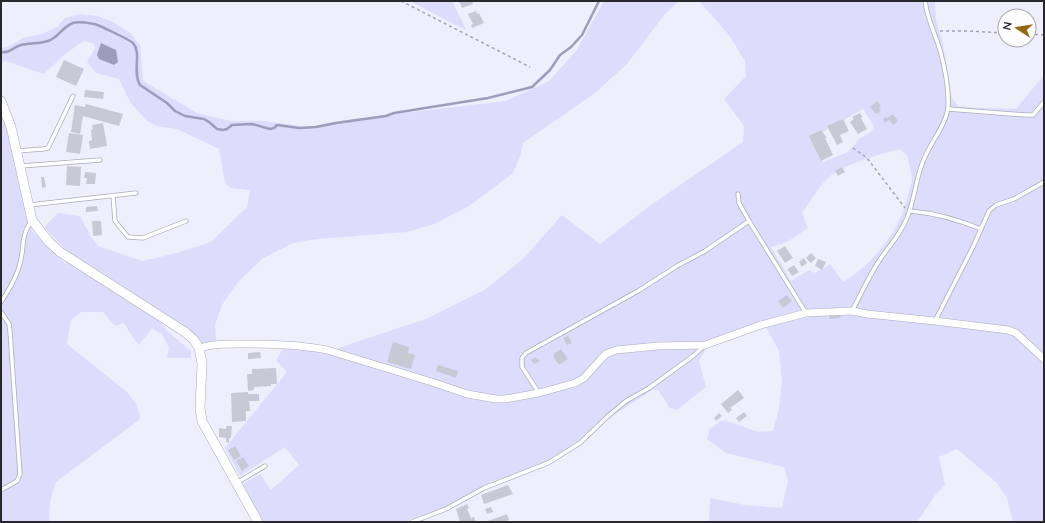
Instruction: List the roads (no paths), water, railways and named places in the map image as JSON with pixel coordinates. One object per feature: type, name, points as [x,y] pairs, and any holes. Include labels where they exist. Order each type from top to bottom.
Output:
[{"type":"street","points":[[1,101],[11,127],[32,220],[48,241],[60,252],[185,332],[194,340],[199,348],[202,363],[200,408],[202,420],[258,522]]},
{"type":"street","points":[[199,348],[218,344],[295,344],[310,346],[468,394],[496,400],[516,398],[575,383],[584,378],[601,358],[616,350],[658,346],[705,345],[761,325],[806,313],[852,311],[873,315],[1008,330],[1016,334],[1044,359]]},
{"type":"lane","points":[[852,311],[881,258],[897,238],[909,212],[916,178],[944,121],[948,109],[945,71],[929,20],[926,1]]},
{"type":"lane","points":[[16,151],[48,148],[73,96]]},
{"type":"lane","points":[[948,109],[1033,115],[1044,102]]},
{"type":"lane","points":[[20,166],[100,160]]},
{"type":"lane","points":[[935,321],[973,247],[980,228],[989,211],[996,205],[1014,199],[1044,182]]},
{"type":"lane","points":[[28,205],[136,194]]},
{"type":"lane","points":[[738,194],[739,204],[806,313]]},
{"type":"lane","points":[[113,196],[115,221],[128,237],[144,238],[186,221]]},
{"type":"lane","points":[[909,212],[922,212],[980,228]]},
{"type":"lane","points":[[1,302],[16,276],[20,263],[25,231],[32,220]]},
{"type":"lane","points":[[539,393],[522,367],[522,358],[526,353],[638,291],[677,266],[705,251],[749,221]]},
{"type":"lane","points":[[1,312],[9,324],[10,332],[20,474],[17,481],[1,490]]},
{"type":"lane","points":[[412,522],[446,510],[484,488],[548,463],[580,443],[626,401],[649,388],[693,356],[705,345]]},
{"type":"lane","points":[[237,483],[265,466]]},
{"type":"waterway","points":[[1,52],[9,51],[21,45],[41,43],[51,40],[66,27],[75,22],[94,24],[133,43],[137,52],[137,74],[140,85],[167,103],[175,111],[185,116],[204,119],[217,129],[223,130],[232,125],[252,124],[270,129],[277,125],[299,128],[316,127],[488,98],[532,87],[550,70],[560,55],[571,47],[582,35],[599,1]]}]
